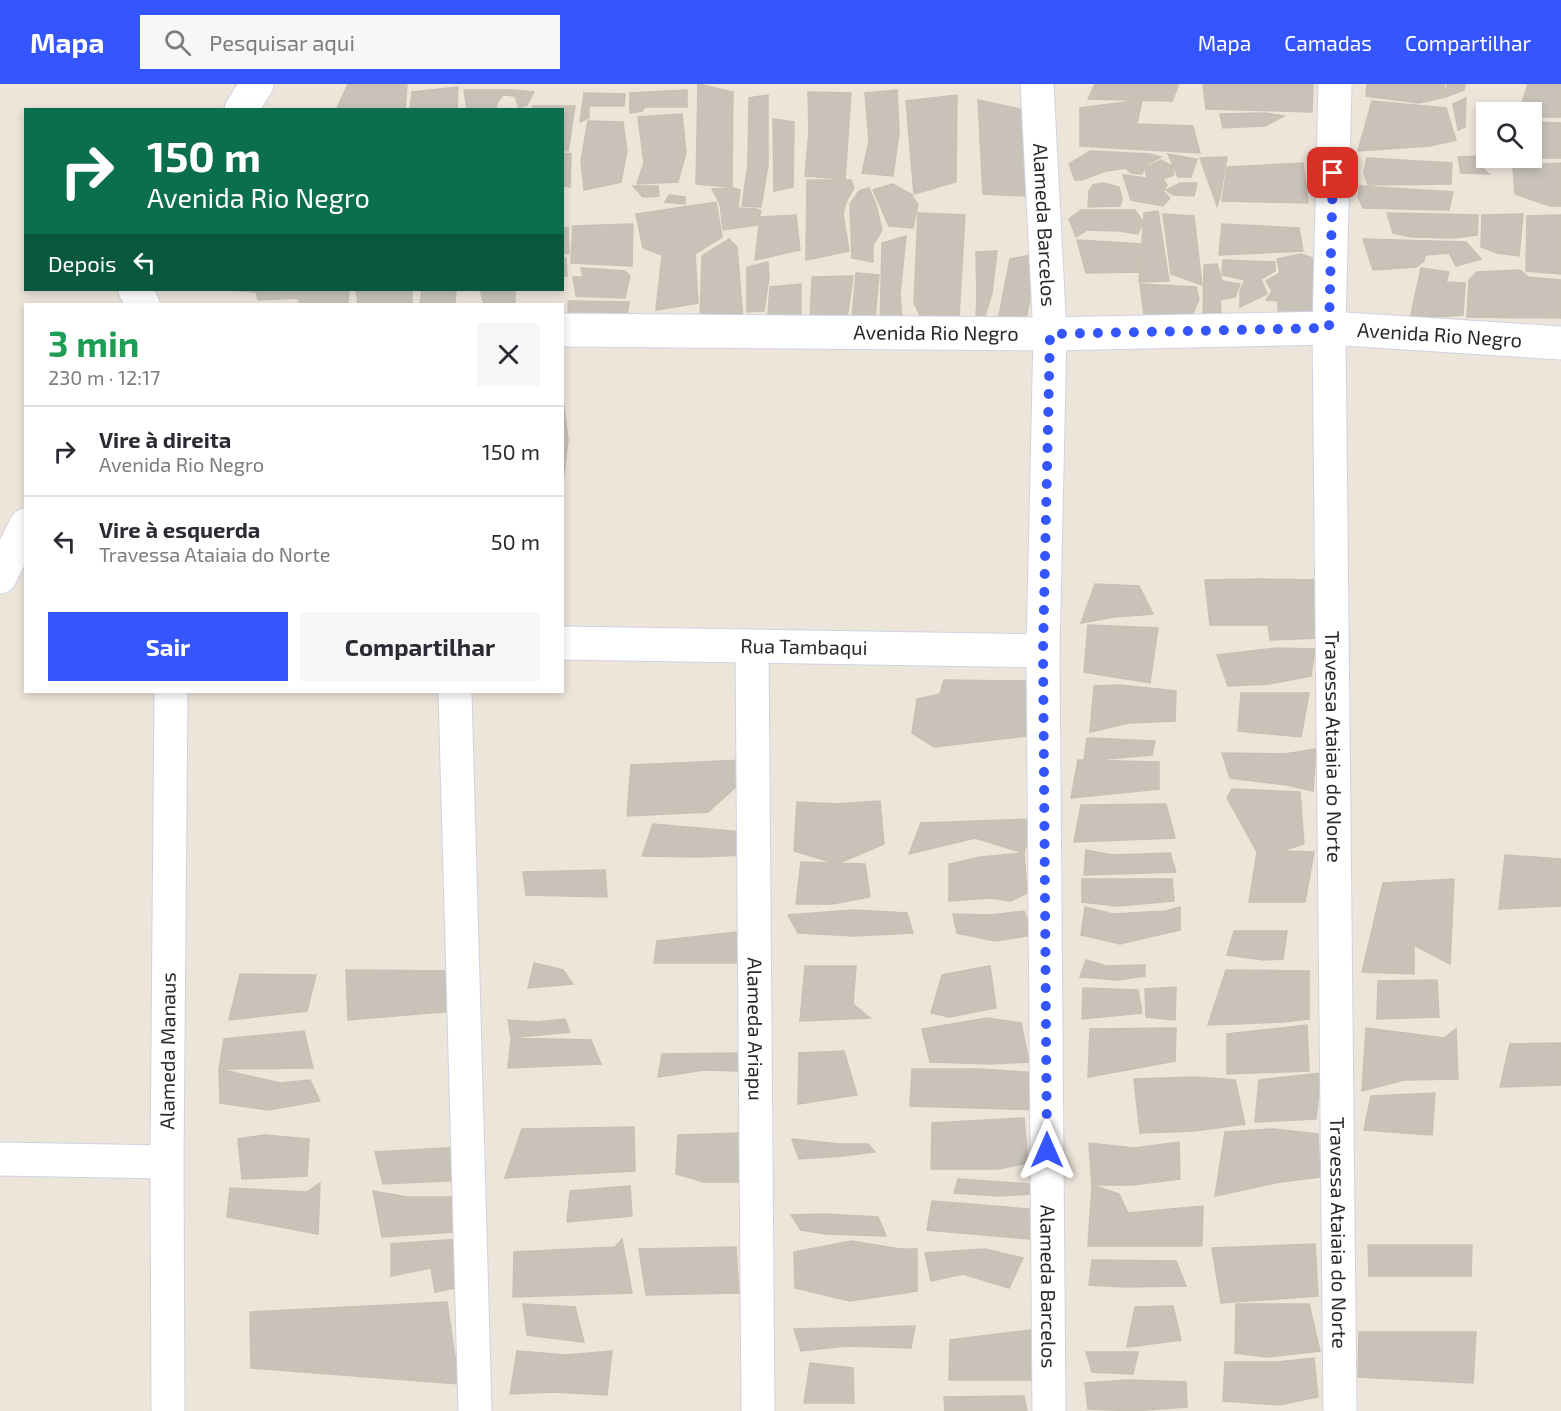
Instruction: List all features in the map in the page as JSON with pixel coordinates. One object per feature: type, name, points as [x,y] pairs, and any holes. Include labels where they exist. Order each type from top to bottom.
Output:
[{"type":"street","points":[[242,108],[257,84]]},
{"type":"street","name":"Alameda Barcelos","points":[[1038,84],[1050,334],[1043,651],[1048,1411]]},
{"type":"street","name":"Travessa Ataiaia do Norte","points":[[1335,84],[1329,328],[1340,1411]]},
{"type":"street","name":"Avenida Rio Negro","points":[[564,330],[1050,334],[1329,328],[1561,343]]},
{"type":"street","points":[[0,577],[24,529]]},
{"type":"street","name":"Rua Tambaqui","points":[[564,643],[1043,651]]},
{"type":"street","name":"Alameda Ariapu","points":[[752,647],[758,1411]]},
{"type":"street","name":"Alameda Manaus","points":[[168,1411],[167,1162],[171,693]]},
{"type":"street","points":[[455,693],[475,1411]]},
{"type":"street","points":[[0,1159],[167,1162]]},
{"type":"building","points":[[348,84],[407,85],[405,108],[337,108]]},
{"type":"building","points":[[698,84],[733,92],[732,187],[696,184]]},
{"type":"building","points":[[1095,84],[1179,84],[1172,101],[1088,99]]},
{"type":"building","points":[[1203,84],[1313,84],[1312,112],[1206,109]]},
{"type":"building","points":[[1367,84],[1444,84],[1445,97],[1419,103],[1366,96]]},
{"type":"building","points":[[1447,84],[1465,84],[1464,90],[1445,97]]},
{"type":"building","points":[[1528,84],[1561,84],[1561,117],[1542,117],[1542,102],[1522,102]]},
{"type":"building","points":[[458,87],[457,108],[410,108],[412,92]]},
{"type":"building","points":[[464,90],[534,92],[527,105],[519,108],[515,96],[503,95],[496,108],[467,108]]},
{"type":"building","points":[[687,90],[687,107],[645,107],[642,111],[630,113],[630,93]]},
{"type":"building","points":[[897,90],[899,133],[893,176],[862,173],[869,141],[865,93]]},
{"type":"building","points":[[808,92],[851,93],[845,179],[805,176],[809,131]]},
{"type":"building","points":[[584,93],[625,94],[624,106],[589,106],[589,118],[580,122]]},
{"type":"building","points":[[768,95],[768,165],[761,207],[742,206],[748,164],[749,98]]},
{"type":"building","points":[[957,95],[956,182],[914,194],[906,101]]},
{"type":"building","points":[[1466,98],[1465,127],[1458,130],[1453,104]]},
{"type":"building","points":[[978,100],[1029,111],[1026,196],[983,194]]},
{"type":"building","points":[[1142,100],[1137,124],[1193,126],[1200,153],[1080,146],[1080,108]]},
{"type":"building","points":[[1372,101],[1446,108],[1456,140],[1430,146],[1358,151]]},
{"type":"building","points":[[533,106],[575,106],[568,151],[564,150],[564,108],[532,108]]},
{"type":"building","points":[[1265,113],[1284,116],[1265,126],[1223,128],[1220,114]]},
{"type":"building","points":[[682,114],[686,152],[678,182],[637,184],[644,163],[638,117]]},
{"type":"building","points":[[773,119],[794,122],[793,187],[774,191]]},
{"type":"building","points":[[588,121],[623,122],[627,151],[621,182],[584,190],[581,161]]},
{"type":"building","points":[[1542,122],[1561,123],[1561,158],[1542,158]]},
{"type":"building","points":[[1090,151],[1150,154],[1161,157],[1145,166],[1142,174],[1131,173],[1126,168],[1075,180],[1069,164]]},
{"type":"building","points":[[564,153],[571,154],[570,187],[564,186]]},
{"type":"building","points":[[1168,154],[1197,159],[1191,177],[1178,177]]},
{"type":"building","points":[[1476,156],[1476,168],[1482,168],[1489,174],[1461,173],[1458,157]]},
{"type":"building","points":[[1227,157],[1220,197],[1217,206],[1200,158]]},
{"type":"building","points":[[1367,158],[1452,163],[1451,184],[1368,185],[1364,173]]},
{"type":"building","points":[[1161,160],[1172,166],[1174,175],[1163,179],[1167,185],[1163,191],[1170,198],[1163,206],[1131,200],[1123,175],[1147,178],[1145,168]]},
{"type":"building","points":[[1303,163],[1308,203],[1222,201],[1227,167]]},
{"type":"building","points":[[1561,163],[1561,206],[1550,206],[1515,194],[1513,168],[1542,168],[1542,164]]},
{"type":"building","points":[[807,180],[851,180],[854,188],[846,202],[843,214],[849,251],[806,260]]},
{"type":"building","points":[[1103,183],[1119,187],[1122,199],[1120,206],[1088,207],[1089,191],[1093,185]]},
{"type":"building","points":[[1180,183],[1197,183],[1194,196],[1173,195],[1166,190]]},
{"type":"building","points":[[892,184],[911,194],[918,205],[913,228],[889,226],[873,190]]},
{"type":"building","points":[[633,186],[658,186],[659,196],[643,197]]},
{"type":"building","points":[[1360,186],[1453,192],[1449,210],[1363,208],[1358,197]]},
{"type":"building","points":[[869,188],[882,230],[873,245],[873,262],[852,258],[850,204],[859,191]]},
{"type":"building","points":[[712,189],[740,190],[738,208],[761,211],[757,225],[723,230],[720,204]]},
{"type":"building","points":[[669,195],[685,197],[685,204],[665,202]]},
{"type":"building","points":[[716,202],[722,237],[695,254],[698,303],[656,310],[662,255],[643,248],[636,214]]},
{"type":"building","points":[[1081,210],[1135,210],[1143,222],[1138,234],[1087,230],[1076,237],[1069,219]]},
{"type":"building","points":[[1158,211],[1169,281],[1139,282],[1144,213]]},
{"type":"building","points":[[918,213],[965,215],[959,317],[924,324],[914,303]]},
{"type":"building","points":[[1387,213],[1478,215],[1477,235],[1455,238],[1412,237],[1393,233]]},
{"type":"building","points":[[1163,214],[1194,216],[1202,285],[1171,274]]},
{"type":"building","points":[[1523,214],[1519,256],[1497,253],[1481,247],[1482,215]]},
{"type":"building","points":[[796,215],[800,250],[755,260],[760,217]]},
{"type":"building","points":[[1561,215],[1561,274],[1526,271],[1527,216]]},
{"type":"building","points":[[633,224],[632,266],[571,263],[573,226]]},
{"type":"building","points":[[1222,224],[1299,228],[1303,251],[1219,255]]},
{"type":"building","points":[[568,227],[569,254],[564,253],[564,228]]},
{"type":"building","points":[[906,236],[900,295],[903,330],[880,332],[882,243]]},
{"type":"building","points":[[729,239],[737,247],[743,320],[700,321],[702,256]]},
{"type":"building","points":[[1363,239],[1466,242],[1481,259],[1456,266],[1449,253],[1425,255],[1424,261],[1416,267],[1373,270]]},
{"type":"building","points":[[1077,240],[1141,244],[1139,272],[1086,273]]},
{"type":"building","points":[[997,251],[992,293],[983,323],[976,314],[976,252]]},
{"type":"building","points":[[1301,254],[1321,261],[1321,317],[1278,323],[1278,301],[1266,300],[1272,291],[1266,281],[1280,273],[1277,259]]},
{"type":"building","points":[[1032,255],[1030,299],[1025,324],[998,321],[1010,259]]},
{"type":"building","points":[[564,258],[566,258],[567,276],[564,276]]},
{"type":"building","points":[[1223,260],[1275,262],[1275,271],[1261,279],[1267,294],[1240,307],[1240,291],[1245,280],[1222,275]]},
{"type":"building","points":[[768,262],[769,277],[764,311],[747,312],[747,267]]},
{"type":"building","points":[[1217,264],[1222,281],[1240,284],[1235,297],[1220,300],[1221,314],[1215,317],[1203,317],[1204,265]]},
{"type":"building","points":[[581,268],[625,271],[630,276],[625,298],[576,296],[573,277],[583,277]]},
{"type":"building","points":[[1421,268],[1449,272],[1446,282],[1465,283],[1463,315],[1410,319]]},
{"type":"building","points":[[1520,270],[1528,277],[1561,280],[1561,318],[1467,317],[1469,280],[1477,272]]},
{"type":"building","points":[[856,273],[879,275],[875,319],[852,318]]},
{"type":"building","points":[[853,276],[847,320],[810,324],[812,277]]},
{"type":"building","points":[[801,284],[801,320],[767,326],[770,287]]},
{"type":"building","points":[[1140,284],[1196,287],[1199,299],[1192,316],[1144,315]]},
{"type":"building","points":[[243,291],[349,291],[348,303],[300,303],[297,298],[258,300],[256,292]]},
{"type":"building","points":[[356,291],[412,291],[412,303],[358,303]]},
{"type":"building","points":[[422,291],[456,291],[455,303],[420,303]]},
{"type":"building","points":[[480,291],[515,291],[515,303],[484,303]]},
{"type":"building","points":[[568,301],[629,302],[627,318],[569,328]]},
{"type":"building","points":[[564,408],[568,439],[564,475]]},
{"type":"building","points":[[1205,580],[1318,580],[1317,638],[1270,640],[1268,625],[1210,625]]},
{"type":"building","points":[[1095,584],[1139,586],[1153,614],[1114,617],[1081,623]]},
{"type":"building","points":[[1088,625],[1158,628],[1150,683],[1084,672]]},
{"type":"building","points":[[1276,648],[1315,649],[1311,676],[1269,684],[1228,686],[1217,655]]},
{"type":"building","points":[[944,680],[1028,681],[1026,736],[934,747],[912,733],[917,699],[940,694]]},
{"type":"building","points":[[1120,685],[1176,691],[1175,721],[1129,723],[1090,732],[1094,686]]},
{"type":"building","points":[[1241,693],[1309,693],[1301,737],[1238,731]]},
{"type":"building","points":[[1087,738],[1155,741],[1152,755],[1084,761]]},
{"type":"building","points":[[1316,749],[1313,791],[1287,785],[1230,778],[1222,753],[1285,754]]},
{"type":"building","points":[[744,760],[739,784],[708,812],[627,816],[631,765]]},
{"type":"building","points":[[1078,760],[1159,762],[1159,789],[1071,798]]},
{"type":"building","points":[[1232,789],[1300,792],[1304,844],[1281,851],[1314,852],[1305,902],[1249,902],[1257,852],[1227,798]]},
{"type":"building","points":[[880,801],[884,844],[837,864],[794,851],[797,802],[837,804]]},
{"type":"building","points":[[1166,804],[1175,838],[1074,842],[1081,805]]},
{"type":"building","points":[[1034,819],[1024,853],[975,838],[909,854],[921,823]]},
{"type":"building","points":[[653,824],[742,832],[743,855],[642,856]]},
{"type":"building","points":[[1086,850],[1112,855],[1170,853],[1176,872],[1084,875]]},
{"type":"building","points":[[1024,853],[1027,893],[1011,901],[991,898],[949,901],[949,864],[980,857]]},
{"type":"building","points":[[1505,855],[1561,859],[1561,906],[1499,909]]},
{"type":"building","points":[[801,862],[865,864],[870,897],[832,904],[796,904]]},
{"type":"building","points":[[605,870],[607,897],[526,895],[523,872]]},
{"type":"building","points":[[1082,879],[1172,879],[1174,901],[1118,906],[1082,902]]},
{"type":"building","points":[[1454,879],[1450,964],[1414,945],[1414,974],[1362,972],[1383,883]]},
{"type":"building","points":[[1085,907],[1113,914],[1166,911],[1180,907],[1180,930],[1120,944],[1081,935]]},
{"type":"building","points":[[853,910],[907,913],[913,933],[855,936],[798,933],[788,915]]},
{"type":"building","points":[[1024,911],[1033,935],[995,941],[957,933],[953,914],[990,915]]},
{"type":"building","points":[[745,931],[746,963],[654,963],[657,941]]},
{"type":"building","points":[[1234,931],[1287,931],[1283,959],[1264,960],[1227,955]]},
{"type":"building","points":[[1086,960],[1106,966],[1145,965],[1145,976],[1117,980],[1080,977]]},
{"type":"building","points":[[534,963],[563,970],[573,984],[528,988]]},
{"type":"building","points":[[805,966],[856,966],[853,1004],[870,1018],[800,1021]]},
{"type":"building","points":[[990,966],[996,1008],[949,1017],[931,1013],[942,975]]},
{"type":"building","points":[[346,970],[457,971],[454,1011],[348,1020]]},
{"type":"building","points":[[1226,970],[1309,971],[1309,1019],[1208,1025]]},
{"type":"building","points":[[240,974],[316,975],[307,1011],[229,1020]]},
{"type":"building","points":[[1437,980],[1439,1017],[1377,1019],[1378,981]]},
{"type":"building","points":[[1176,987],[1175,1020],[1146,1017],[1145,989]]},
{"type":"building","points":[[1083,988],[1138,990],[1142,1013],[1082,1019]]},
{"type":"building","points":[[987,1018],[1021,1023],[1029,1062],[990,1064],[930,1062],[922,1029]]},
{"type":"building","points":[[565,1019],[570,1032],[511,1038],[508,1020],[537,1022]]},
{"type":"building","points":[[1307,1025],[1309,1071],[1227,1074],[1227,1034]]},
{"type":"building","points":[[1176,1028],[1175,1061],[1088,1077],[1090,1029]]},
{"type":"building","points":[[1366,1028],[1444,1038],[1456,1029],[1458,1079],[1404,1080],[1362,1091]]},
{"type":"building","points":[[304,1031],[313,1068],[219,1069],[224,1039]]},
{"type":"building","points":[[511,1038],[591,1040],[601,1064],[508,1068]]},
{"type":"building","points":[[1561,1043],[1561,1085],[1500,1087],[1510,1044]]},
{"type":"building","points":[[844,1051],[857,1095],[798,1104],[799,1053]]},
{"type":"building","points":[[737,1053],[738,1071],[704,1070],[658,1077],[662,1054]]},
{"type":"building","points":[[219,1069],[280,1083],[310,1080],[320,1101],[268,1110],[220,1103]]},
{"type":"building","points":[[912,1069],[981,1069],[1038,1073],[1046,1110],[910,1106]]},
{"type":"building","points":[[1321,1073],[1316,1119],[1255,1122],[1259,1080]]},
{"type":"building","points":[[1194,1077],[1235,1080],[1245,1124],[1194,1131],[1140,1133],[1134,1079]]},
{"type":"building","points":[[1435,1093],[1432,1135],[1364,1130],[1371,1096]]},
{"type":"building","points":[[1024,1118],[1028,1163],[999,1169],[931,1169],[932,1123]]},
{"type":"building","points":[[634,1127],[635,1171],[505,1178],[522,1129]]},
{"type":"building","points":[[1273,1129],[1318,1134],[1320,1177],[1280,1182],[1215,1196],[1225,1132]]},
{"type":"building","points":[[742,1133],[756,1182],[704,1182],[676,1174],[678,1135]]},
{"type":"building","points":[[265,1135],[309,1139],[307,1176],[242,1179],[238,1139]]},
{"type":"building","points":[[792,1139],[839,1144],[868,1144],[875,1152],[799,1159]]},
{"type":"building","points":[[1179,1142],[1180,1179],[1132,1185],[1092,1185],[1089,1143],[1134,1148]]},
{"type":"building","points":[[463,1147],[465,1180],[383,1184],[375,1152]]},
{"type":"building","points":[[958,1179],[1029,1184],[1030,1194],[1000,1196],[954,1193]]},
{"type":"building","points":[[320,1183],[318,1234],[227,1217],[230,1188],[307,1192]]},
{"type":"building","points":[[1092,1185],[1119,1194],[1128,1213],[1203,1206],[1202,1246],[1088,1246]]},
{"type":"building","points":[[630,1186],[632,1216],[567,1222],[570,1191]]},
{"type":"building","points":[[373,1191],[407,1197],[456,1197],[453,1232],[382,1237]]},
{"type":"building","points":[[932,1201],[1029,1209],[1029,1239],[927,1230]]},
{"type":"building","points":[[791,1215],[878,1217],[886,1236],[826,1234],[801,1230]]},
{"type":"building","points":[[460,1239],[460,1287],[435,1292],[431,1268],[391,1276],[391,1244]]},
{"type":"building","points":[[622,1239],[632,1293],[513,1297],[514,1252],[615,1247]]},
{"type":"building","points":[[851,1241],[900,1249],[917,1249],[917,1291],[850,1301],[795,1288],[794,1252]]},
{"type":"building","points":[[1315,1244],[1318,1296],[1221,1303],[1212,1248]]},
{"type":"building","points":[[1368,1245],[1472,1245],[1471,1276],[1369,1276]]},
{"type":"building","points":[[736,1247],[739,1293],[646,1295],[639,1249]]},
{"type":"building","points":[[985,1249],[1023,1258],[1009,1288],[963,1274],[931,1281],[925,1253]]},
{"type":"building","points":[[1092,1260],[1176,1261],[1186,1286],[1089,1285]]},
{"type":"building","points":[[447,1302],[459,1384],[251,1368],[250,1312]]},
{"type":"building","points":[[523,1304],[575,1307],[584,1342],[527,1335]]},
{"type":"building","points":[[1236,1304],[1309,1304],[1320,1351],[1267,1357],[1235,1353]]},
{"type":"building","points":[[1173,1306],[1181,1340],[1127,1347],[1135,1307]]},
{"type":"building","points":[[915,1326],[911,1348],[847,1346],[801,1351],[794,1329]]},
{"type":"building","points":[[1031,1330],[1031,1380],[949,1380],[950,1340]]},
{"type":"building","points":[[1359,1332],[1476,1332],[1473,1383],[1358,1377]]},
{"type":"building","points":[[517,1351],[566,1355],[612,1351],[607,1395],[554,1392],[510,1394]]},
{"type":"building","points":[[1086,1352],[1138,1352],[1133,1374],[1092,1372]]},
{"type":"building","points":[[1314,1358],[1318,1397],[1279,1405],[1223,1401],[1225,1362],[1277,1362]]},
{"type":"building","points":[[810,1363],[853,1368],[854,1403],[804,1403]]},
{"type":"building","points":[[1128,1380],[1186,1382],[1187,1407],[1132,1411],[1088,1409],[1085,1383]]},
{"type":"building","points":[[1024,1396],[1027,1411],[945,1411],[944,1397]]},
{"type":"route","points":[[1047,1150],[1043,651],[1050,334],[1329,328],[1333,173]]}]
